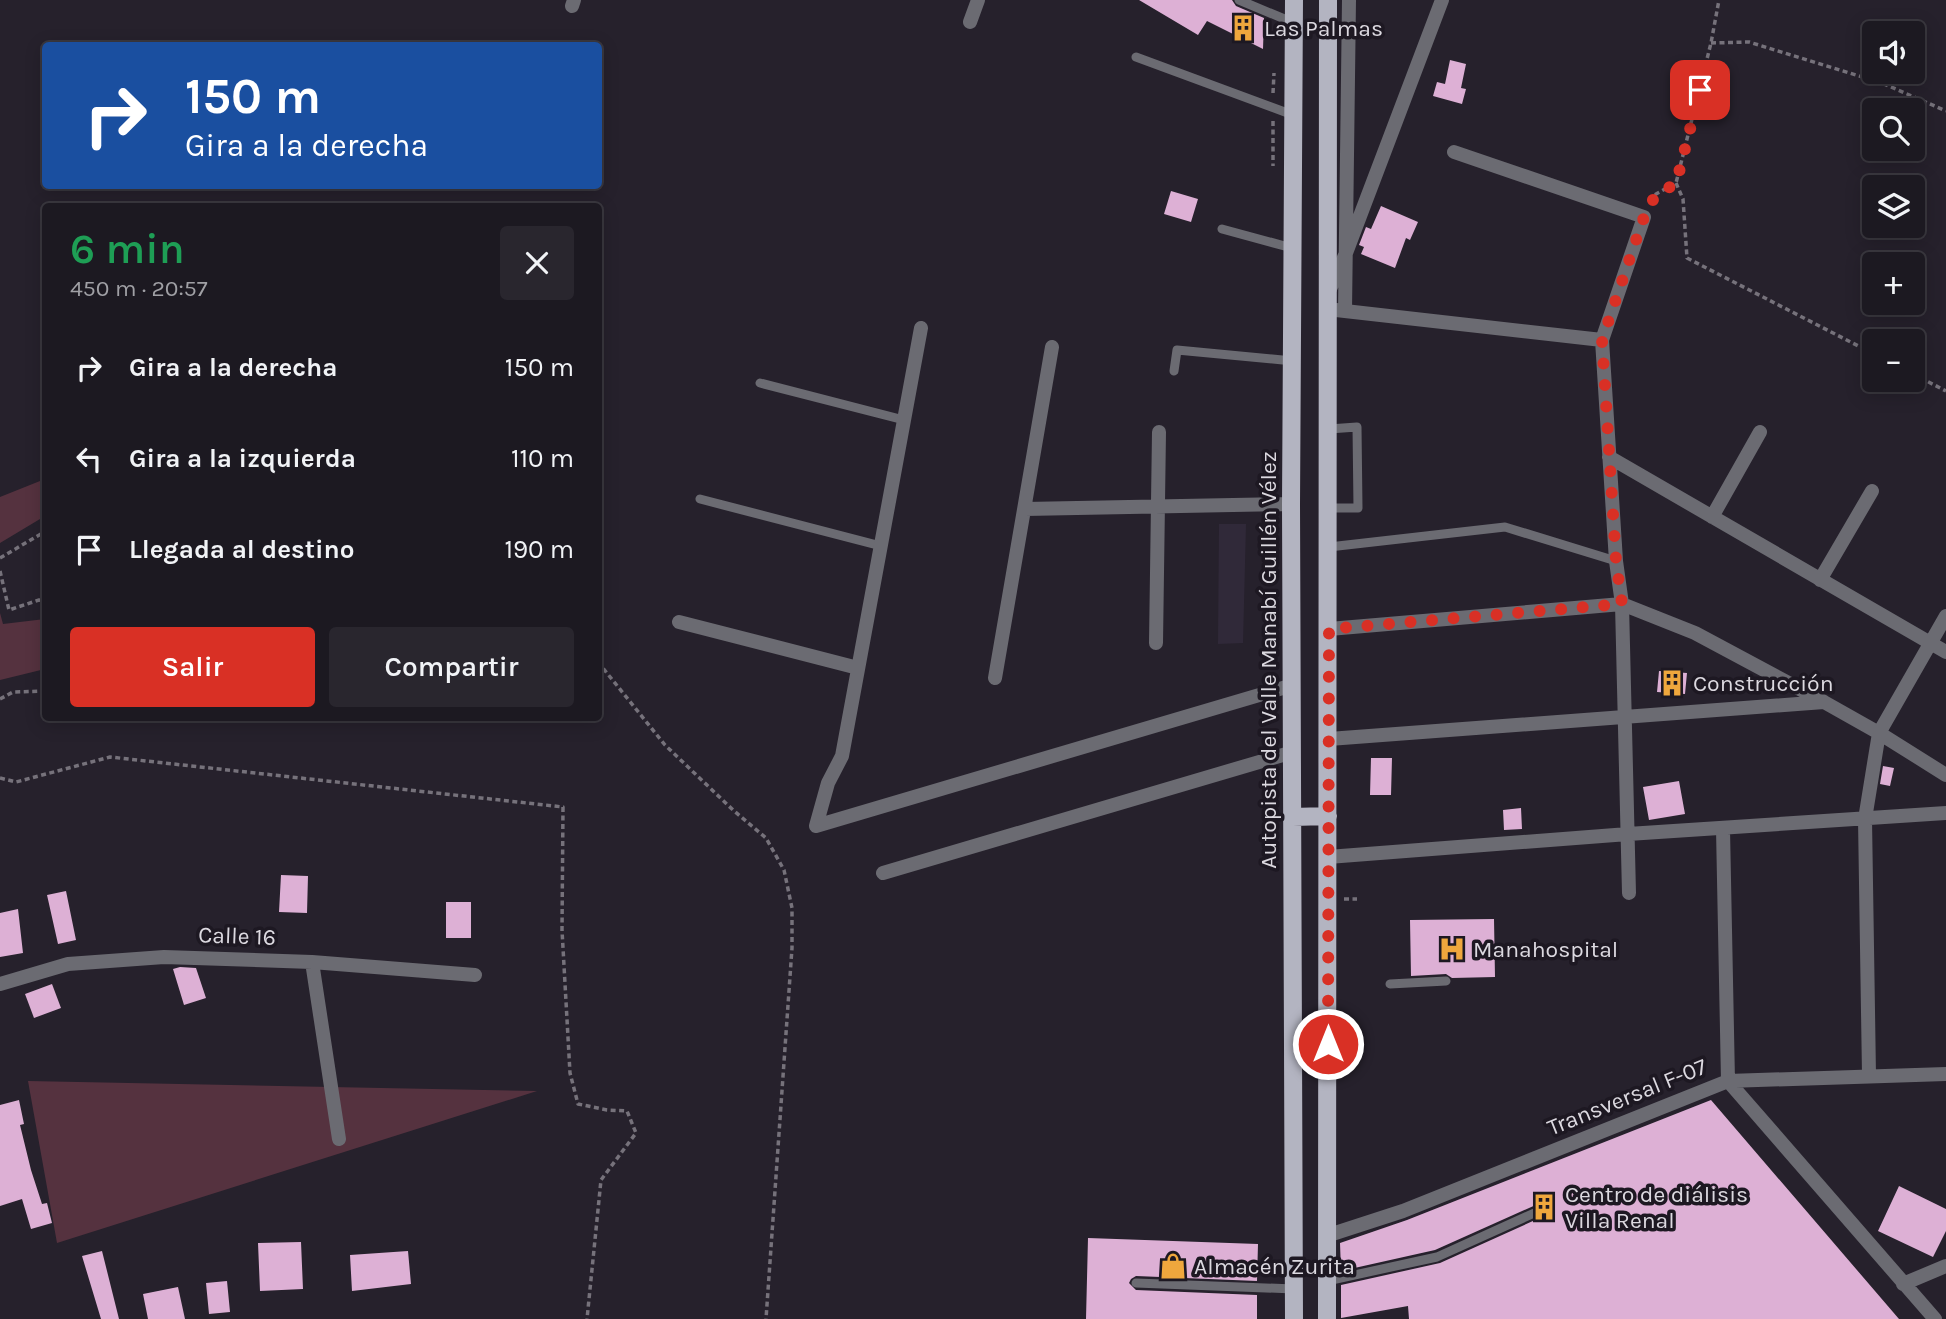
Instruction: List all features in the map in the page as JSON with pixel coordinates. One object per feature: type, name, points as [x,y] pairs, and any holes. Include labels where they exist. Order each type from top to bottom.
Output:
[{"type":"main road","name":"Autopista del Valle Manabí Guillén Vélez","points":[[1294,0],[1291,504],[1294,1319]]},
{"type":"main road","points":[[1327,1319],[1329,429],[1337,310],[1329,291],[1328,0]]},
{"type":"main road","points":[[1293,817],[1328,816]]},
{"type":"street","points":[[970,22],[978,0]]},
{"type":"street","points":[[1349,0],[1346,253],[1337,310],[1602,340]]},
{"type":"street","points":[[1329,291],[1442,0]]},
{"type":"street","points":[[1454,152],[1644,217],[1602,340],[1616,561],[1622,604],[1629,893]]},
{"type":"street","points":[[921,328],[842,756],[828,783],[816,826],[1293,685]]},
{"type":"street","points":[[995,678],[1052,347]]},
{"type":"street","points":[[1156,643],[1158,432]]},
{"type":"street","points":[[1712,517],[1760,432]]},
{"type":"street","points":[[1609,457],[1946,652]]},
{"type":"street","points":[[1820,580],[1872,491]]},
{"type":"street","points":[[1025,509],[1291,504]]},
{"type":"street","points":[[1329,629],[1622,604],[1695,633],[1879,733],[1946,775]]},
{"type":"street","points":[[1869,1075],[1865,819],[1879,733],[1946,616]]},
{"type":"street","points":[[679,622],[858,668]]},
{"type":"street","points":[[1329,739],[1824,702]]},
{"type":"street","points":[[883,873],[1293,752]]},
{"type":"street","points":[[1328,858],[1628,834],[1946,813]]},
{"type":"street","points":[[1723,829],[1728,1081],[1946,1074]]},
{"type":"street","name":"Calle 16","points":[[0,984],[68,964],[164,957],[312,962],[475,975]]},
{"type":"street","points":[[312,962],[339,1139]]},
{"type":"street","name":"Transversal F-07","points":[[1326,1236],[1403,1212],[1728,1081],[1935,1319]]},
{"type":"street","points":[[1903,1284],[1946,1266]]},
{"type":"lane","points":[[1239,0],[1294,23]]},
{"type":"lane","points":[[1136,57],[1293,115]]},
{"type":"lane","points":[[1222,229],[1292,248]]},
{"type":"lane","points":[[1174,371],[1177,350],[1293,360]]},
{"type":"lane","points":[[760,383],[904,420]]},
{"type":"lane","points":[[1329,429],[1357,426],[1358,508],[1329,508]]},
{"type":"lane","points":[[700,499],[881,545]]},
{"type":"lane","points":[[1329,547],[1505,527],[1616,561]]},
{"type":"lane","points":[[1390,984],[1446,981]]},
{"type":"lane","points":[[1327,1280],[1437,1257],[1541,1210]]},
{"type":"lane","points":[[1136,1283],[1294,1289]]},
{"type":"path","points":[[1719,0],[1676,184],[1683,199],[1687,258],[1862,348]]},
{"type":"path","points":[[1711,43],[1748,42],[1882,83],[1946,111]]},
{"type":"path","points":[[1644,217],[1656,194],[1676,184]]},
{"type":"path","points":[[1925,380],[1946,391]]},
{"type":"path","points":[[0,558],[42,533]]},
{"type":"path","points":[[0,571],[9,610],[42,601]]},
{"type":"path","points":[[602,667],[665,745],[766,838],[784,870],[792,908],[792,948],[766,1319]]},
{"type":"path","points":[[0,699],[13,692],[42,691]]},
{"type":"path","points":[[0,778],[16,782],[110,757],[563,807],[562,930],[570,1073],[578,1104],[627,1111],[636,1133],[601,1180],[587,1319]]},
{"type":"shaded area","points":[[42,480],[42,518],[0,543],[0,497]]},
{"type":"shaded area","points":[[1219,524],[1246,524],[1243,643],[1218,644]]},
{"type":"shaded area","points":[[0,613],[3,624],[42,619],[42,670],[0,680]]},
{"type":"shaded area","points":[[28,1081],[537,1091],[57,1243]]},
{"type":"building","name":"Las Palmas","points":[[1139,0],[1232,0],[1236,6],[1264,18],[1263,49],[1207,21],[1198,35]]},
{"type":"building","points":[[1450,60],[1466,64],[1461,88],[1466,89],[1462,104],[1433,96],[1437,82],[1445,84]]},
{"type":"building","points":[[1171,191],[1198,199],[1191,222],[1164,214]]},
{"type":"building","points":[[1381,206],[1418,222],[1410,240],[1406,238],[1395,268],[1361,254],[1364,247],[1359,245],[1366,227],[1371,229]]},
{"type":"building","name":"Construcción","points":[[1659,671],[1687,673],[1685,694],[1657,692]]},
{"type":"building","points":[[1371,758],[1392,758],[1391,795],[1370,795]]},
{"type":"building","points":[[1883,766],[1894,768],[1890,786],[1880,784]]},
{"type":"building","points":[[1679,781],[1685,814],[1649,820],[1643,787]]},
{"type":"building","points":[[1521,808],[1522,829],[1504,830],[1503,810]]},
{"type":"building","points":[[281,875],[308,876],[307,913],[279,912]]},
{"type":"building","points":[[66,891],[76,940],[58,944],[47,895]]},
{"type":"building","points":[[446,902],[471,902],[471,938],[446,938]]},
{"type":"building","points":[[18,909],[23,953],[0,957],[0,913]]},
{"type":"building","name":"Manahospital","points":[[1494,919],[1495,977],[1452,978],[1446,974],[1411,976],[1410,920]]},
{"type":"building","points":[[196,968],[206,998],[184,1005],[173,969]]},
{"type":"building","points":[[52,984],[61,1008],[34,1018],[25,994]]},
{"type":"building","points":[[19,1100],[24,1124],[20,1125],[31,1170],[42,1204],[47,1203],[52,1223],[31,1229],[22,1199],[0,1206],[0,1105]]},
{"type":"building","points":[[1711,1100],[1899,1319],[1409,1319],[1408,1306],[1341,1318],[1341,1285],[1440,1263],[1544,1216],[1548,1208],[1544,1204],[1538,1204],[1435,1250],[1341,1271],[1340,1243],[1407,1220]]},
{"type":"building","points":[[1899,1186],[1946,1209],[1946,1231],[1933,1257],[1878,1231]]},
{"type":"building","name":"Almacén Zurita","points":[[1088,1238],[1258,1244],[1257,1281],[1136,1276],[1129,1283],[1136,1290],[1257,1295],[1257,1319],[1086,1319]]},
{"type":"building","points":[[301,1242],[303,1289],[260,1291],[258,1243]]},
{"type":"building","points":[[102,1251],[119,1319],[101,1319],[82,1256]]},
{"type":"building","points":[[408,1251],[411,1284],[352,1291],[350,1255]]},
{"type":"building","points":[[227,1281],[230,1312],[209,1314],[206,1283]]},
{"type":"building","points":[[178,1287],[185,1319],[148,1319],[143,1294]]},
{"type":"place","name":"Las Palmas","points":[[1243,28]]},
{"type":"place","name":"Construcción","points":[[1672,683]]},
{"type":"place","name":"Manahospital","points":[[1452,949]]},
{"type":"place","name":"Centro de diálisis Villa Renal","points":[[1544,1207]]},
{"type":"place","name":"Almacén Zurita","points":[[1173,1266]]},
{"type":"route","points":[[1328,1044],[1329,629],[1622,604],[1616,561],[1602,340],[1644,217],[1656,194],[1676,184],[1700,90]]}]
